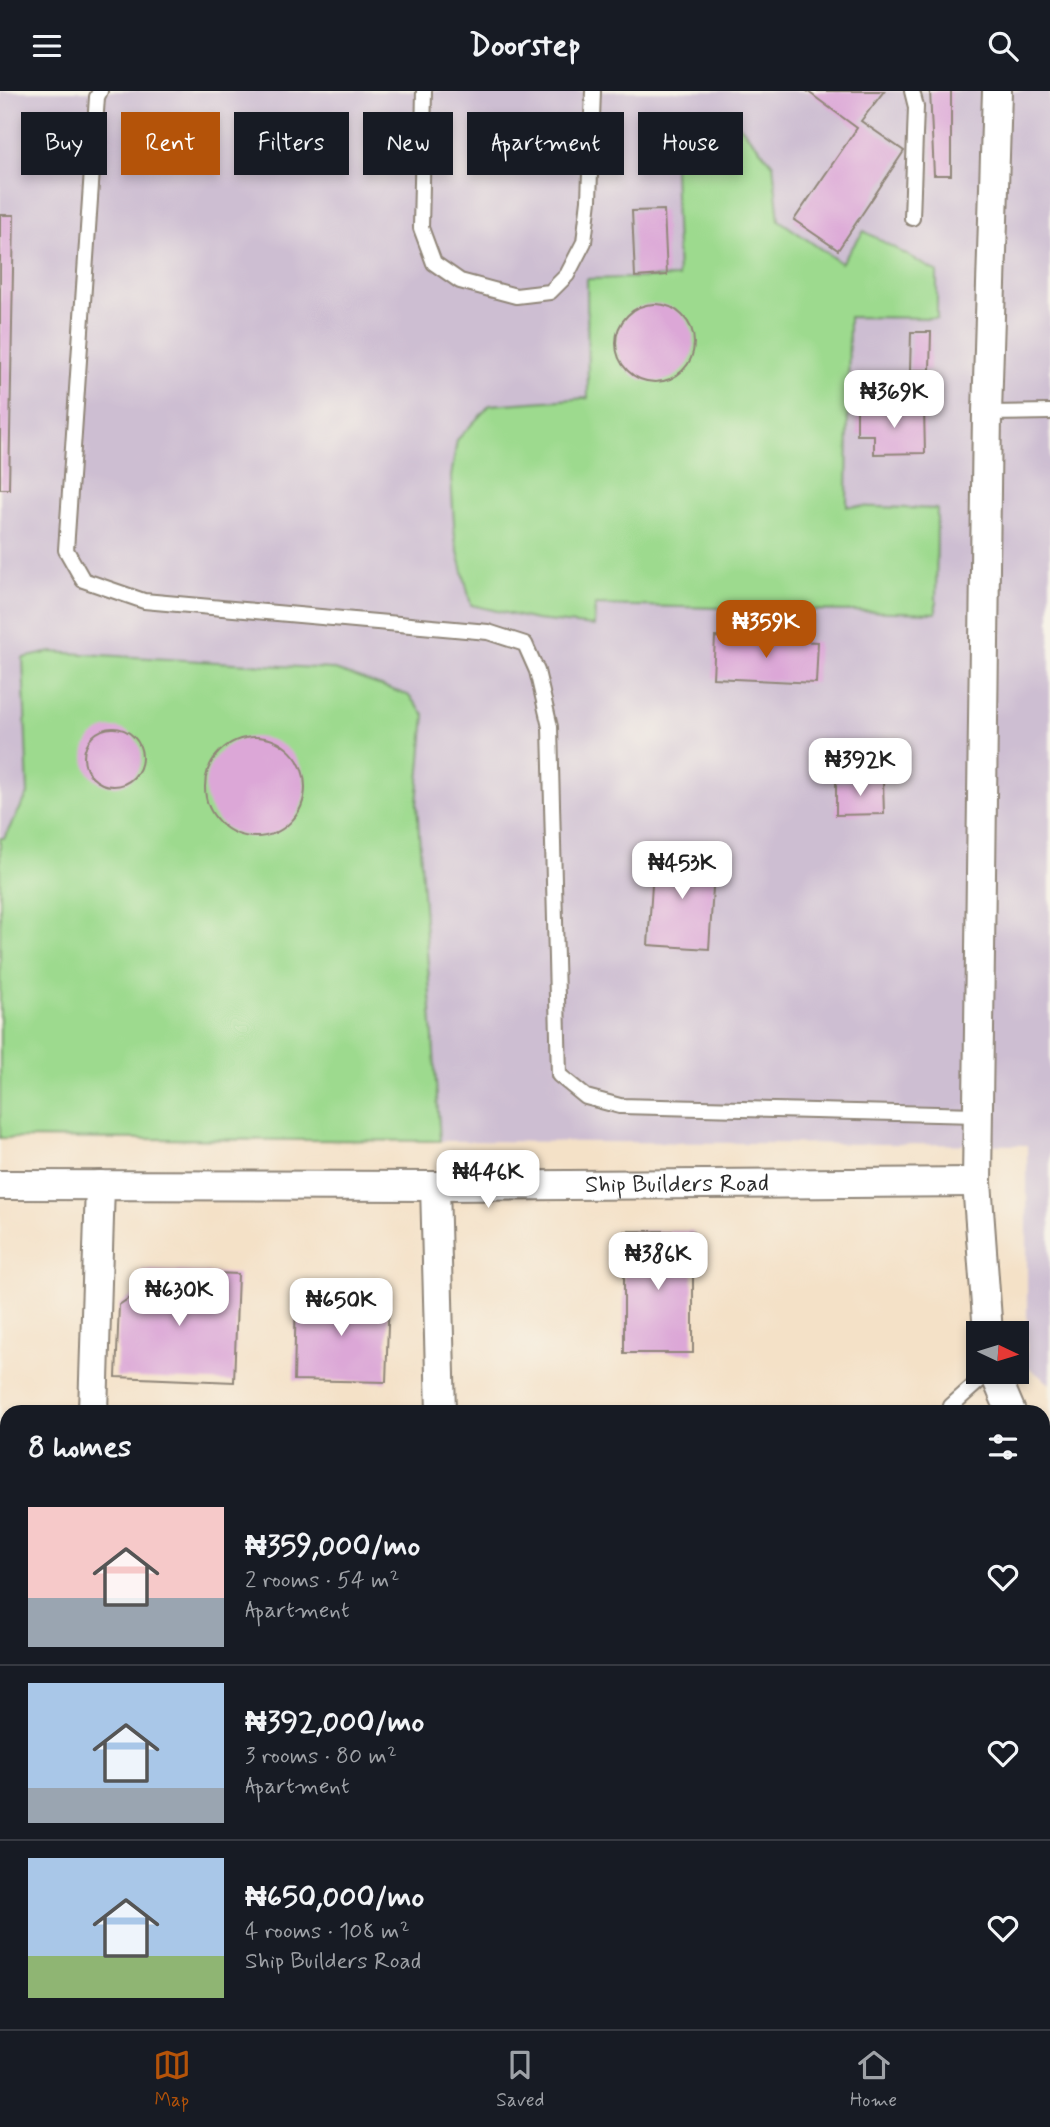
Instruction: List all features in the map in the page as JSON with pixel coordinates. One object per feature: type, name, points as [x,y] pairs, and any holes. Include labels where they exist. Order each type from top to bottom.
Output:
[{"type":"street","points":[[987,1321],[976,1182],[987,413],[998,91]]},
{"type":"street","name":"Ship Builders Road","points":[[0,1185],[435,1187],[976,1182]]},
{"type":"street","points":[[93,1405],[100,1185]]},
{"type":"street","points":[[435,1187],[441,1405]]},
{"type":"street","points":[[998,1384],[1008,1405]]},
{"type":"lane","points":[[100,91],[96,111],[66,550],[83,580],[144,601],[488,632],[525,644],[537,671],[550,727],[559,1075],[586,1097],[620,1107],[977,1115]]},
{"type":"lane","points":[[424,91],[421,228],[434,263],[460,281],[516,296],[550,292],[567,275],[584,242],[589,200],[593,91]]},
{"type":"lane","points":[[912,91],[916,107],[912,218]]},
{"type":"lane","points":[[987,413],[1050,412]]},
{"type":"lane","points":[[952,1405],[978,1384]]},
{"type":"shaded area","points":[[0,91],[1050,91],[1050,1384],[1029,1368],[1027,1145],[0,1138]]},
{"type":"green space","points":[[743,129],[773,164],[779,220],[841,263],[864,231],[937,272],[937,318],[849,317],[847,506],[937,509],[936,613],[595,605],[594,626],[536,620],[471,605],[455,539],[451,477],[457,440],[490,405],[588,398],[587,279],[678,277],[674,175],[743,175]]},
{"type":"green space","points":[[51,652],[332,669],[408,695],[425,715],[417,804],[440,1141],[0,1138],[0,838],[4,838],[28,794],[23,658]]},
{"type":"building","points":[[807,91],[884,91],[861,121],[904,151],[838,250],[794,220],[857,128]]},
{"type":"building","points":[[930,91],[951,91],[951,175],[934,175]]},
{"type":"building","points":[[664,210],[667,275],[635,277],[632,211]]},
{"type":"building","points":[[0,215],[14,215],[9,489],[0,489]]},
{"type":"building","points":[[655,304],[670,307],[683,315],[691,328],[694,343],[691,358],[683,371],[670,379],[655,382],[640,379],[627,371],[619,358],[616,343],[619,328],[627,315],[640,307]]},
{"type":"building","points":[[911,332],[931,332],[930,370],[910,370]]},
{"type":"building","points":[[924,408],[925,453],[874,454],[874,435],[857,435],[857,409]]},
{"type":"building","points":[[715,637],[818,642],[816,683],[713,678]]},
{"type":"building","points":[[107,728],[119,728],[134,736],[142,751],[142,763],[134,778],[119,786],[107,786],[92,778],[84,763],[84,751],[92,736]]},
{"type":"building","points":[[255,737],[274,740],[291,751],[302,768],[305,787],[302,806],[291,823],[274,834],[255,837],[236,834],[219,823],[208,806],[205,787],[208,768],[219,751],[236,740]]},
{"type":"building","points":[[883,781],[884,814],[836,815],[836,782]]},
{"type":"building","points":[[654,854],[715,857],[709,949],[648,945]]},
{"type":"building","points":[[624,1231],[693,1231],[693,1353],[624,1353]]},
{"type":"building","points":[[142,1270],[238,1274],[234,1382],[116,1377],[119,1305],[141,1290]]},
{"type":"building","points":[[296,1294],[389,1296],[386,1382],[294,1380]]}]
